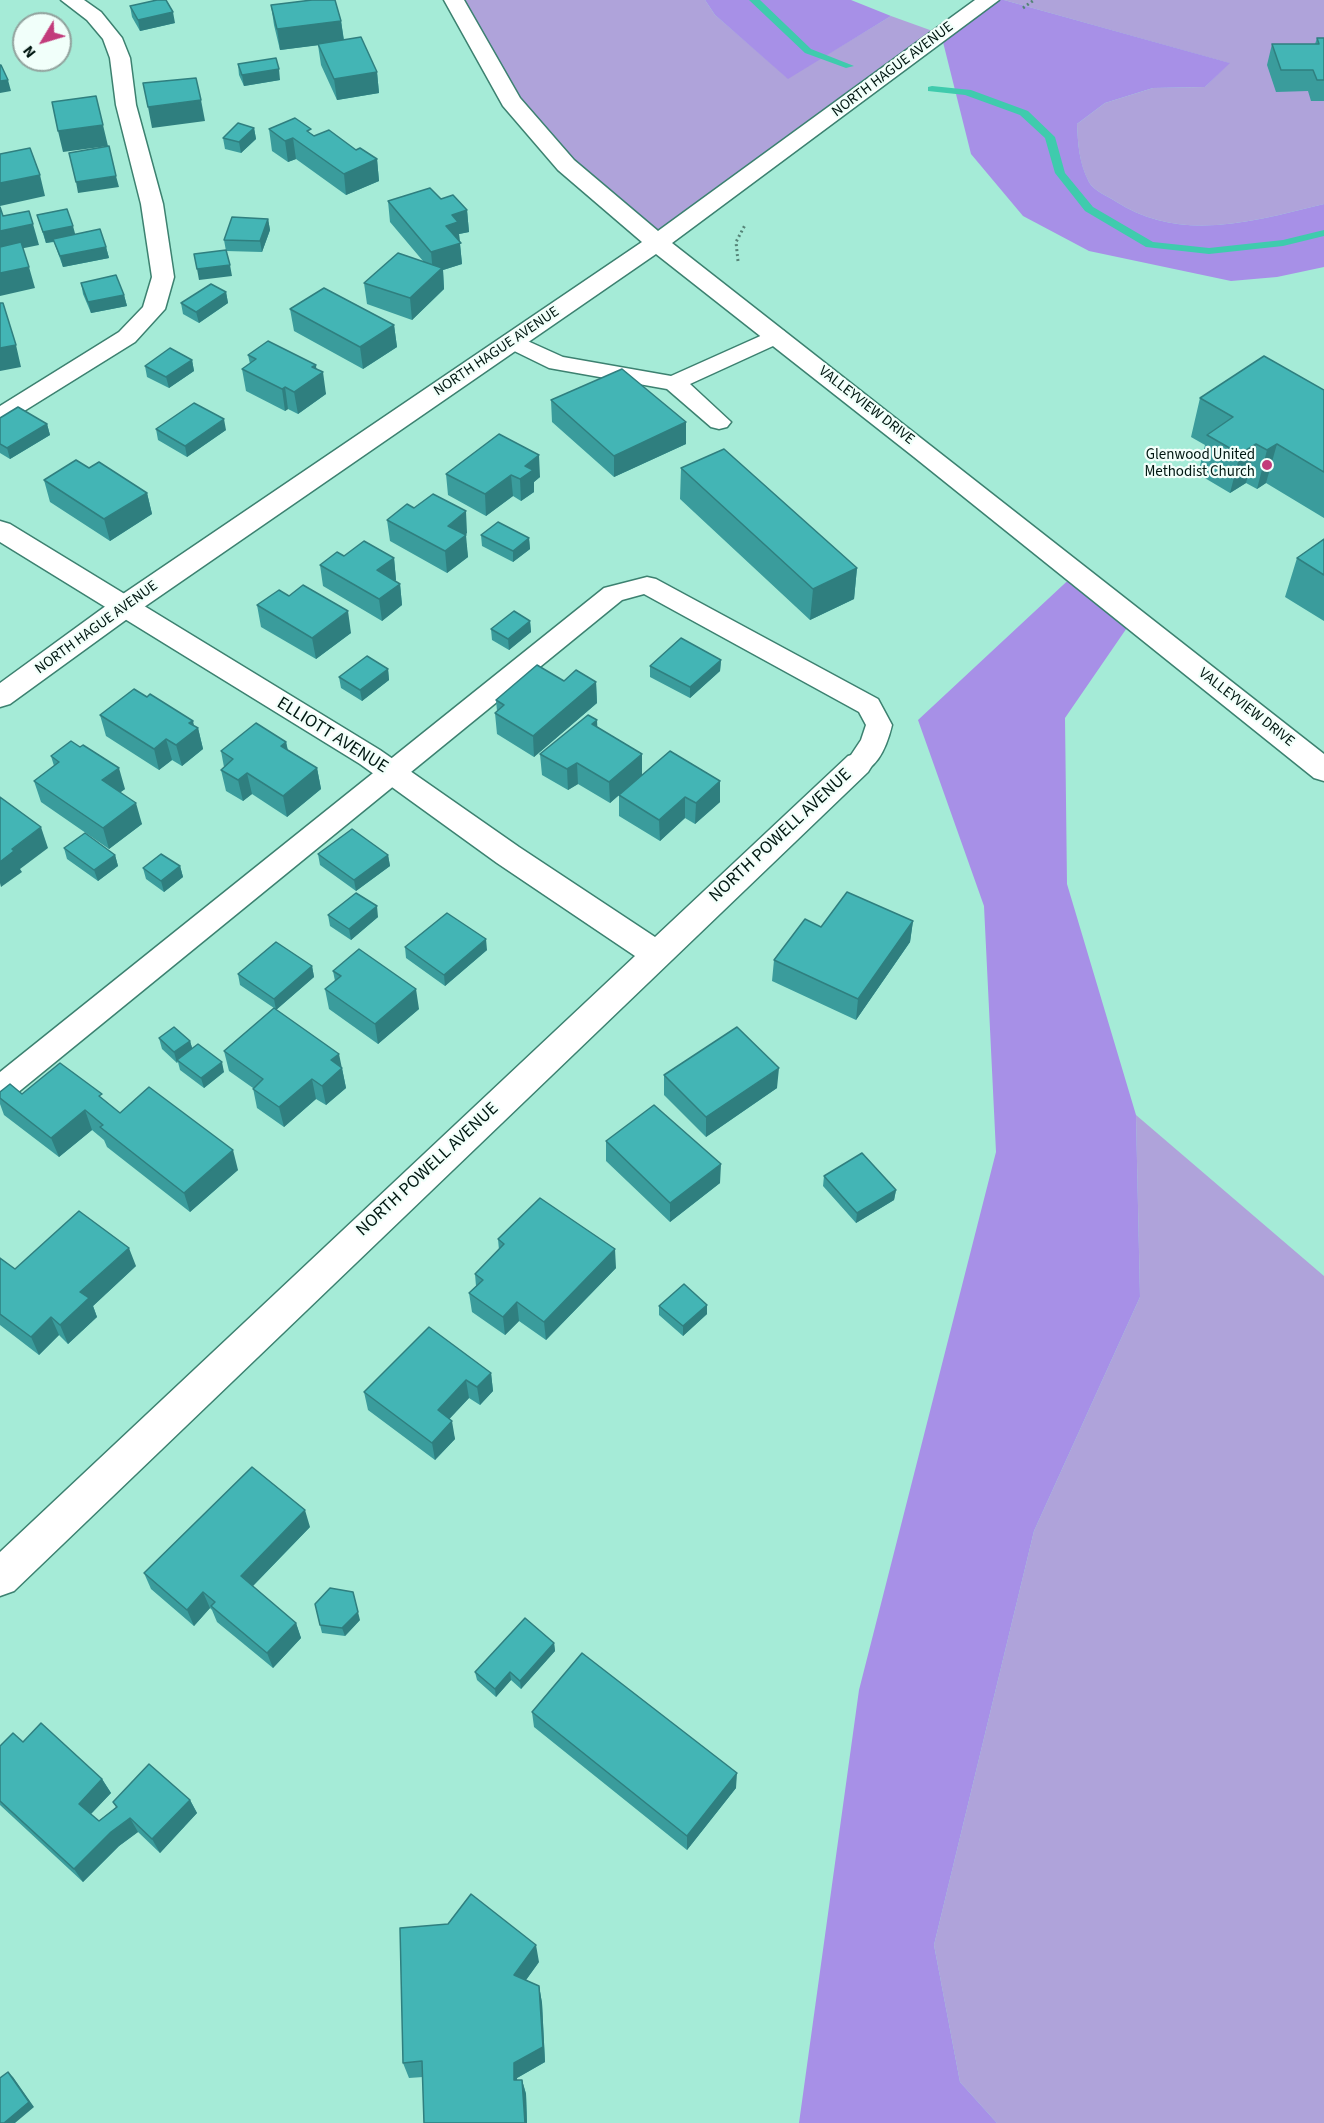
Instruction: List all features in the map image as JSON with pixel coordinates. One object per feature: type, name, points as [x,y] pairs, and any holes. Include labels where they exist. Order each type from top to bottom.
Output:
[{"type":"street","name":"VALLEYVIEW DRIVE","points":[[454,0],[511,101],[566,165],[657,243],[1324,770]]},
{"type":"street","name":"NORTH HAGUE AVENUE","points":[[0,697],[124,607],[657,243],[989,0]]},
{"type":"street","name":"ELLIOTT AVENUE","points":[[0,530],[392,773],[508,855],[656,954]]},
{"type":"street","name":"NORTH POWELL AVENUE","points":[[0,1578],[858,764]]},
{"type":"lane","points":[[0,416],[127,337],[153,309],[163,277],[152,204],[126,105],[120,58],[112,38],[94,16],[71,0]]},
{"type":"lane","points":[[674,383],[776,336]]},
{"type":"lane","points":[[512,341],[557,363],[674,383],[719,422]]},
{"type":"lane","points":[[0,1089],[613,594],[647,585],[869,706],[879,725],[874,742],[858,764]]},
{"type":"path","points":[[1016,14],[1034,0]]},
{"type":"path","points":[[742,267],[733,247],[738,232],[748,220]]},
{"type":"shaded area","points":[[454,0],[705,0],[715,15],[788,78],[891,16],[941,34],[657,243],[537,133]]},
{"type":"shaded area","points":[[705,0],[851,0],[891,16],[788,79],[715,15]]},
{"type":"shaded area","points":[[989,0],[1004,0],[1230,63],[1205,87],[1153,88],[1105,103],[1077,124],[1080,153],[1086,175],[1091,185],[1115,201],[1140,214],[1166,222],[1218,225],[1271,217],[1324,204],[1324,267],[1277,277],[1231,281],[1089,251],[1023,216],[971,154],[941,34]]},
{"type":"shaded area","points":[[1004,0],[1324,0],[1324,204],[1244,222],[1191,225],[1166,222],[1140,214],[1100,193],[1091,185],[1083,168],[1077,124],[1105,103],[1153,88],[1205,87],[1229,63]]},
{"type":"shaded area","points":[[1077,572],[1133,619],[1065,718],[1067,884],[1136,1115],[1140,1297],[1034,1531],[934,1945],[960,2082],[997,2123],[799,2123],[859,1690],[996,1152],[984,906],[918,720]]},
{"type":"shaded area","points":[[1136,1115],[1324,1276],[1324,2123],[997,2123],[960,2082],[934,1945],[1034,1531],[1140,1297]]},
{"type":"building","points":[[166,0],[173,12],[138,20],[130,6]]},
{"type":"building","points":[[335,0],[341,21],[277,29],[271,5]]},
{"type":"building","points":[[361,37],[377,72],[334,79],[318,44]]},
{"type":"building","points":[[1317,38],[1324,38],[1324,80],[1317,80],[1313,70],[1281,70],[1272,44],[1319,44]]},
{"type":"building","points":[[276,58],[279,69],[242,75],[238,64]]},
{"type":"building","points":[[1,65],[8,80],[0,81]]},
{"type":"building","points":[[196,78],[201,100],[148,107],[143,83]]},
{"type":"building","points":[[96,96],[103,125],[58,131],[52,102]]},
{"type":"building","points":[[295,118],[311,129],[307,131],[314,136],[329,130],[356,150],[360,148],[377,159],[344,174],[293,138],[285,141],[269,129]]},
{"type":"building","points":[[238,123],[254,128],[239,142],[223,138]]},
{"type":"building","points":[[109,146],[116,176],[76,182],[69,153]]},
{"type":"building","points":[[30,148],[40,175],[0,183],[0,154]]},
{"type":"building","points":[[430,188],[441,199],[453,195],[467,210],[452,215],[458,222],[446,226],[461,243],[431,252],[388,201]]},
{"type":"building","points":[[0,207],[3,216],[29,211],[33,224],[0,231]]},
{"type":"building","points":[[67,209],[73,226],[43,232],[37,215]]},
{"type":"building","points":[[232,217],[268,219],[260,241],[224,240]]},
{"type":"building","points":[[100,229],[106,247],[60,256],[53,239]]},
{"type":"building","points":[[21,242],[29,267],[0,273],[0,247]]},
{"type":"building","points":[[226,250],[230,265],[197,269],[194,254]]},
{"type":"building","points":[[398,253],[442,268],[410,298],[364,283]]},
{"type":"building","points":[[116,275],[124,295],[88,302],[81,283]]},
{"type":"building","points":[[211,284],[226,292],[196,312],[181,303]]},
{"type":"building","points":[[324,288],[394,325],[360,347],[290,309]]},
{"type":"building","points":[[0,303],[3,303],[16,345],[0,348]]},
{"type":"building","points":[[268,341],[316,365],[312,367],[323,372],[294,392],[285,387],[282,389],[242,369],[256,359],[248,355]]},
{"type":"building","points":[[170,348],[192,360],[166,377],[145,366]]},
{"type":"building","points":[[1264,356],[1324,390],[1324,472],[1277,444],[1267,450],[1256,444],[1240,454],[1207,435],[1233,417],[1200,398]]},
{"type":"building","points":[[622,369],[686,422],[614,456],[551,400]]},
{"type":"building","points":[[194,403],[224,419],[185,446],[156,429]]},
{"type":"building","points":[[18,407],[47,424],[7,448],[0,444],[0,418]]},
{"type":"building","points":[[499,434],[539,455],[525,466],[533,470],[520,479],[511,475],[485,494],[446,474]]},
{"type":"building","points":[[724,449],[857,568],[813,589],[681,468]]},
{"type":"building","points":[[76,460],[89,468],[99,462],[147,493],[104,519],[44,480]]},
{"type":"building","points":[[433,494],[466,511],[448,526],[466,535],[445,551],[387,520],[407,504],[414,508]]},
{"type":"building","points":[[498,522],[529,538],[513,551],[481,535]]},
{"type":"building","points":[[1324,539],[1324,575],[1297,558]]},
{"type":"building","points":[[364,541],[394,558],[377,570],[400,584],[379,599],[320,565],[337,552],[344,556]]},
{"type":"building","points":[[303,585],[348,611],[312,638],[257,605],[279,590],[289,596]]},
{"type":"building","points":[[514,611],[530,621],[508,639],[491,629]]},
{"type":"building","points":[[681,638],[721,660],[690,687],[650,666]]},
{"type":"building","points":[[367,656],[388,669],[360,690],[339,677]]},
{"type":"building","points":[[537,665],[564,681],[576,670],[596,682],[533,736],[495,713],[504,705],[496,700]]},
{"type":"building","points":[[134,689],[147,697],[150,694],[193,721],[189,723],[198,728],[176,745],[166,739],[154,749],[100,715]]},
{"type":"building","points":[[588,715],[597,720],[592,724],[642,754],[609,782],[577,763],[567,769],[540,754]]},
{"type":"building","points":[[256,723],[286,742],[281,746],[317,768],[283,796],[247,773],[238,780],[221,770],[233,759],[221,751]]},
{"type":"building","points":[[71,741],[80,747],[83,745],[119,768],[102,780],[136,803],[103,828],[34,781],[59,762],[51,756]]},
{"type":"building","points":[[670,751],[720,781],[696,803],[685,797],[659,820],[619,795]]},
{"type":"building","points":[[0,797],[41,827],[12,849],[14,851],[0,862]]},
{"type":"building","points":[[352,829],[388,855],[354,880],[318,854]]},
{"type":"building","points":[[85,833],[115,855],[94,870],[64,848]]},
{"type":"building","points":[[161,854],[180,866],[161,881],[143,868]]},
{"type":"building","points":[[847,892],[913,921],[858,999],[774,960],[805,919],[821,927]]},
{"type":"building","points":[[356,893],[377,906],[349,929],[328,915]]},
{"type":"building","points":[[447,913],[486,939],[444,975],[405,947]]},
{"type":"building","points":[[276,942],[312,966],[274,999],[238,974]]},
{"type":"building","points":[[359,949],[416,989],[375,1024],[325,989],[341,976],[333,971]]},
{"type":"building","points":[[274,1008],[339,1054],[331,1060],[342,1068],[322,1086],[312,1079],[279,1107],[253,1089],[263,1079],[224,1051]]},
{"type":"building","points":[[174,1027],[190,1041],[174,1052],[159,1038]]},
{"type":"building","points":[[737,1027],[779,1068],[706,1117],[664,1075]]},
{"type":"building","points":[[198,1044],[222,1062],[201,1078],[177,1060]]},
{"type":"building","points":[[60,1063],[102,1094],[99,1096],[120,1113],[149,1087],[233,1150],[184,1193],[100,1127],[103,1125],[85,1110],[51,1138],[0,1098],[0,1092],[10,1084],[22,1094]]},
{"type":"building","points":[[654,1105],[721,1164],[670,1203],[606,1141]]},
{"type":"building","points":[[862,1153],[896,1190],[857,1213],[824,1176]]},
{"type":"building","points":[[540,1198],[615,1249],[544,1322],[517,1302],[503,1317],[469,1293],[483,1280],[475,1274],[504,1244],[498,1239]]},
{"type":"building","points":[[79,1211],[129,1248],[80,1292],[89,1298],[60,1325],[51,1317],[31,1337],[0,1314],[0,1258],[15,1269]]},
{"type":"building","points":[[684,1284],[707,1305],[683,1326],[659,1306]]},
{"type":"building","points":[[429,1327],[491,1373],[477,1387],[466,1380],[438,1410],[452,1421],[432,1443],[364,1392]]},
{"type":"building","points":[[252,1467],[305,1510],[241,1576],[296,1623],[267,1653],[211,1606],[215,1602],[203,1592],[187,1610],[144,1573]]},
{"type":"building","points":[[330,1588],[353,1592],[358,1612],[342,1628],[320,1625],[315,1604]]},
{"type":"building","points":[[525,1618],[554,1643],[520,1681],[510,1672],[495,1689],[475,1672]]},
{"type":"building","points":[[582,1653],[737,1773],[687,1836],[532,1712]]},
{"type":"building","points":[[41,1723],[102,1779],[79,1804],[99,1821],[117,1807],[113,1802],[149,1764],[190,1800],[152,1839],[130,1818],[111,1832],[74,1869],[0,1801],[0,1746],[13,1733],[23,1742]]},
{"type":"building","points":[[471,1894],[536,1945],[514,1975],[539,1986],[543,2047],[514,2063],[514,2080],[522,2080],[525,2123],[424,2123],[422,2061],[403,2063],[400,1928],[448,1924]]},
{"type":"building","points":[[8,2072],[29,2102],[4,2123],[0,2123],[0,2078]]},
{"type":"waterway","points":[[754,0],[808,51],[849,66]]},
{"type":"waterway","points":[[932,89],[967,92],[1024,113],[1050,137],[1060,173],[1089,209],[1150,245],[1209,251],[1283,243],[1324,233]]},
{"type":"place","name":"Glenwood United Methodist Church","points":[[1267,465]]}]
